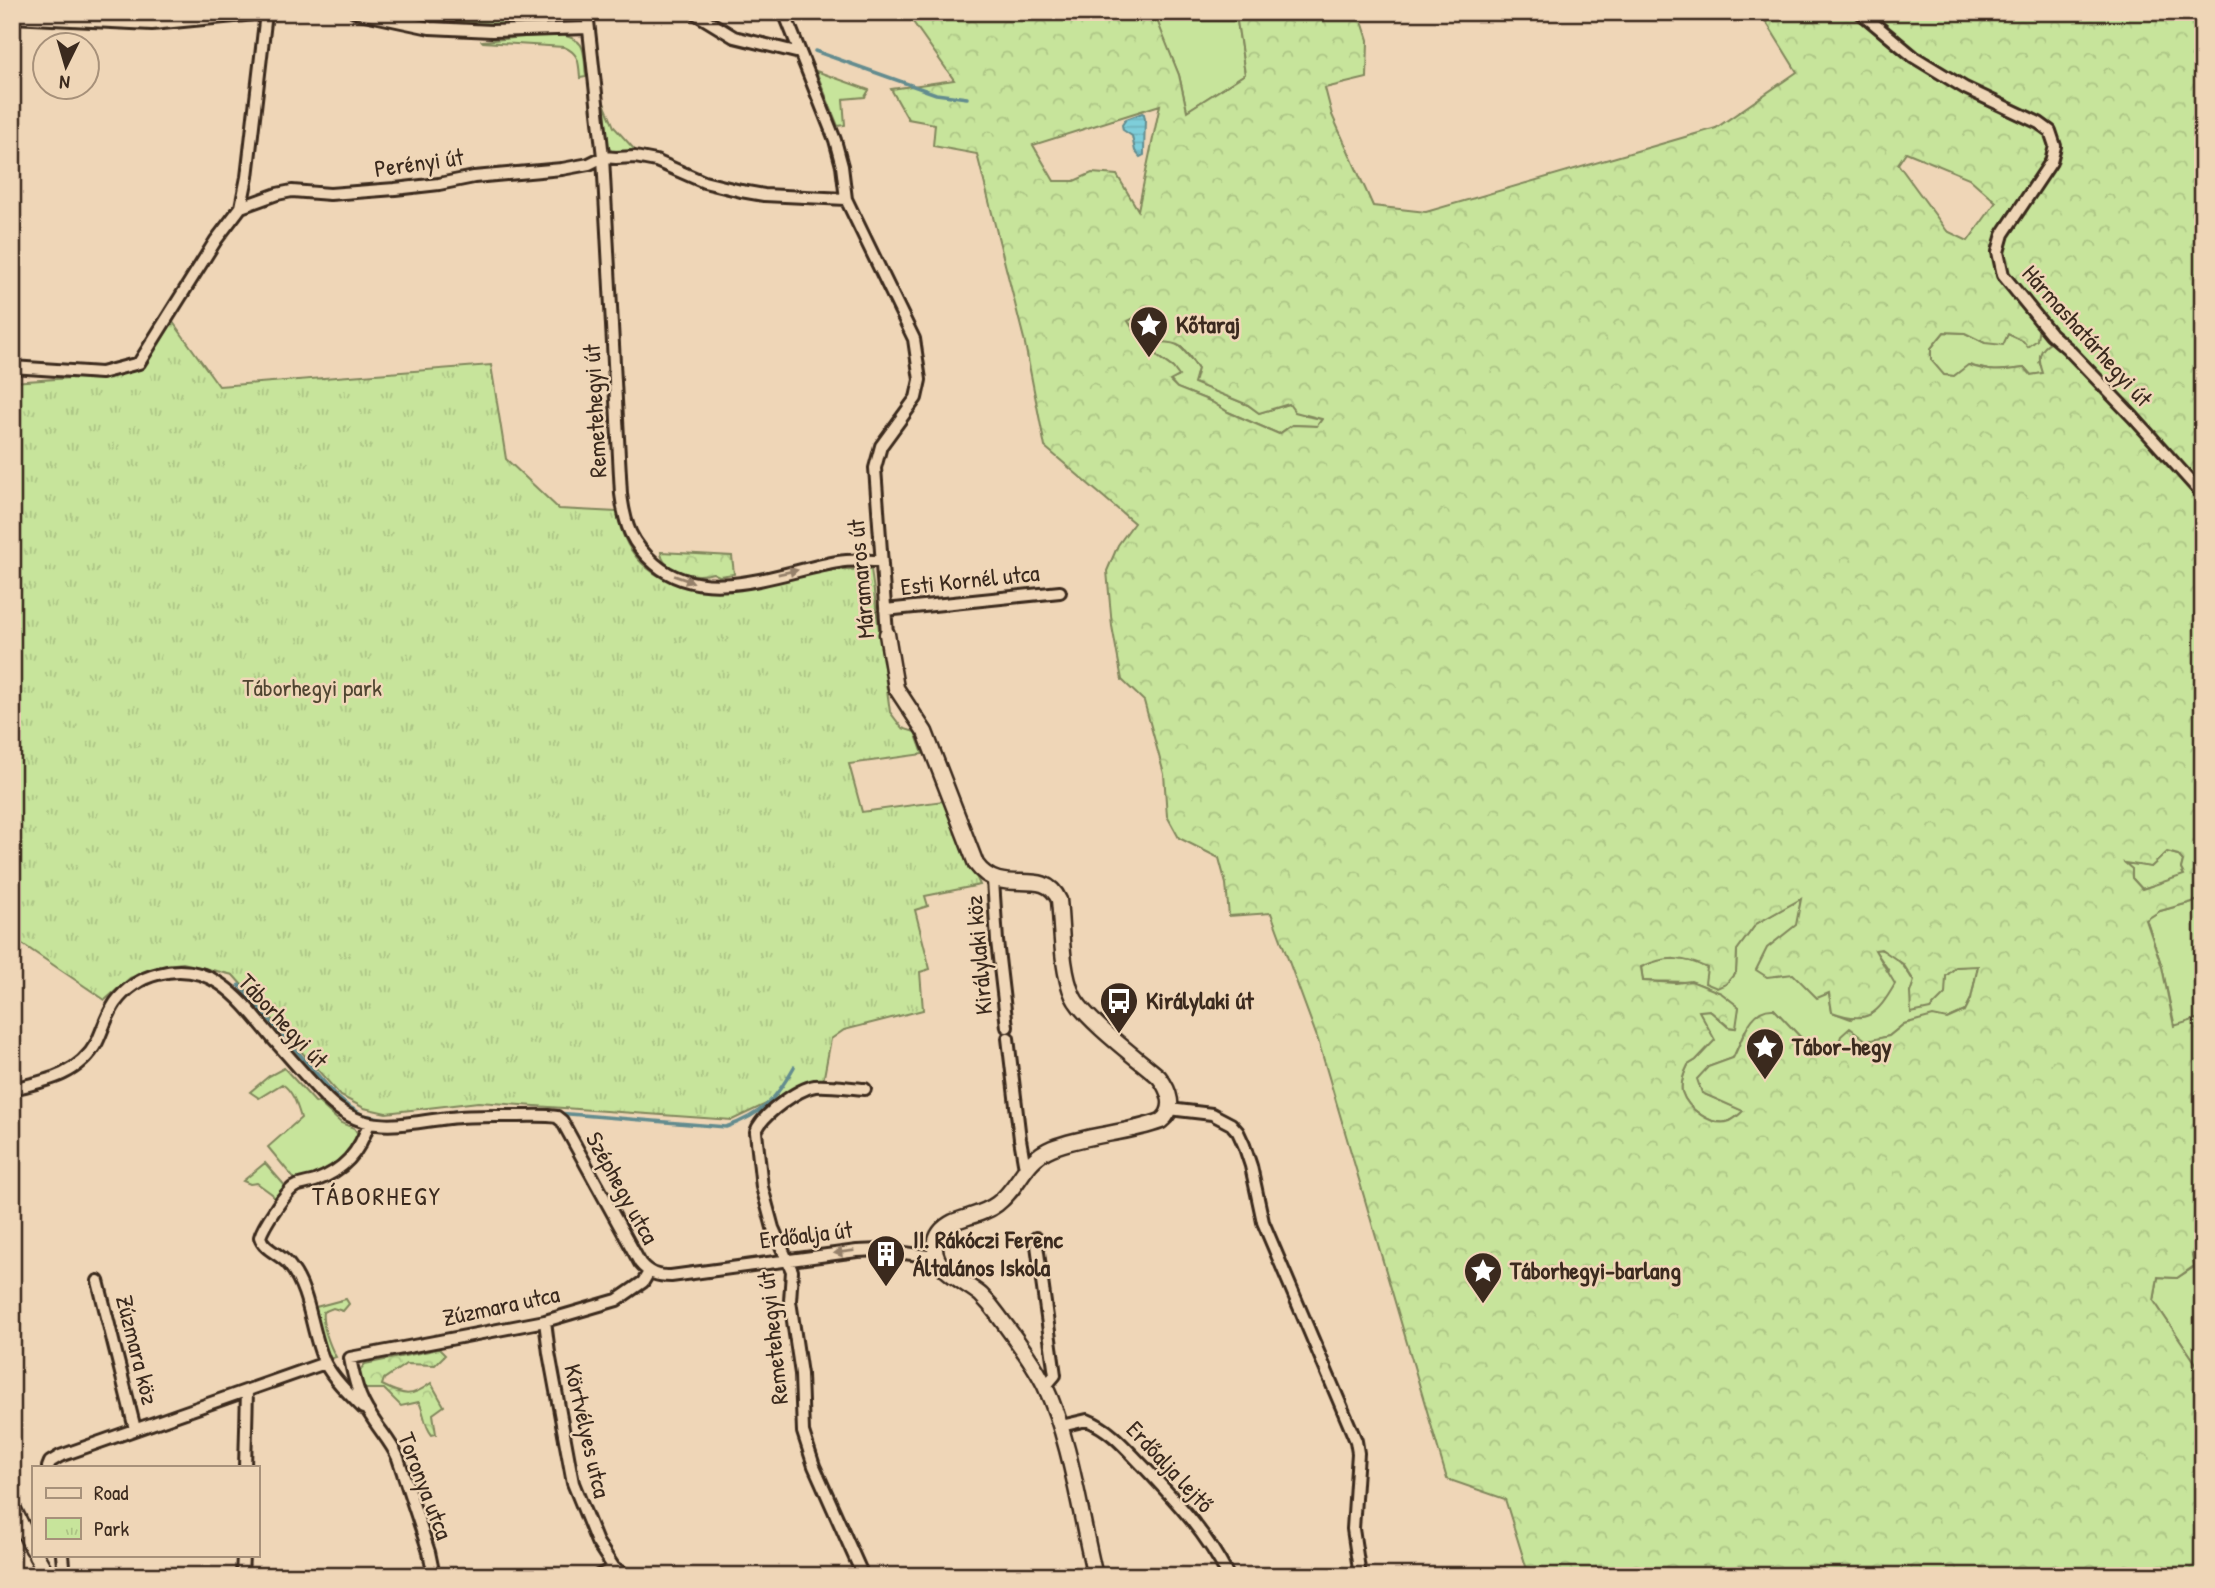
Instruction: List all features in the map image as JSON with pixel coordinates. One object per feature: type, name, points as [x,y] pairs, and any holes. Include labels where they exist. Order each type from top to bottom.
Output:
[{"type":"street","points":[[12,17],[152,24],[278,12]]},
{"type":"street","points":[[355,12],[430,28],[588,28]]},
{"type":"street","name":"Remetehegyi út","points":[[587,12],[603,157],[621,494],[628,529],[642,552],[659,568],[671,575],[705,585],[735,584],[842,561],[881,561]]},
{"type":"street","points":[[693,12],[740,39],[800,53]]},
{"type":"street","name":"Máramaros út","points":[[784,12],[835,140],[842,166],[846,199],[914,339],[920,380],[916,398],[881,446],[875,468],[887,634],[896,688],[925,732],[975,864],[983,874],[993,880]]},
{"type":"street","name":"Hármashatárhegyi út","points":[[1860,12],[1914,57],[1965,88],[2039,122],[2050,131],[2055,146],[2051,162],[2003,234],[1998,252],[2003,275],[2051,334],[2203,495]]},
{"type":"street","points":[[12,367],[101,373],[139,363],[216,240],[241,207],[267,13]]},
{"type":"street","points":[[603,157],[635,157],[656,161],[704,181],[764,195],[846,199]]},
{"type":"street","name":"Perényi út","points":[[241,207],[292,191],[330,194],[395,189],[474,177],[562,169],[589,164],[603,157]]},
{"type":"street","name":"Esti Kornél utca","points":[[885,610],[1060,592]]},
{"type":"street","points":[[993,880],[1041,882],[1056,892],[1066,970],[1073,996],[1089,1016],[1158,1077],[1166,1086],[1170,1098],[1167,1117],[1153,1124],[1051,1149],[1039,1155],[1025,1168],[998,1203],[980,1214],[942,1229],[935,1247],[940,1263],[981,1295],[996,1314],[1036,1369],[1045,1387],[1061,1426],[1095,1576]]},
{"type":"street","name":"Királylaki köz","points":[[993,880],[997,940],[1025,1168]]},
{"type":"street","name":"Táborhegyi út","points":[[12,1089],[57,1077],[75,1068],[90,1052],[114,1004],[128,989],[144,978],[181,971],[208,977],[229,989],[337,1109],[353,1119],[369,1124],[400,1125],[475,1116],[550,1115],[562,1121]]},
{"type":"street","name":"Remetehegyi út","points":[[863,1576],[814,1466],[803,1432],[801,1374],[790,1301],[792,1271],[773,1228],[762,1187],[756,1132],[758,1124],[802,1091],[815,1086],[865,1089]]},
{"type":"street","points":[[1170,1109],[1212,1114],[1222,1118],[1231,1124],[1244,1145],[1263,1222],[1356,1441],[1358,1453],[1353,1529],[1360,1576]]},
{"type":"street","name":"Széphegy utca","points":[[562,1121],[640,1263],[649,1272]]},
{"type":"street","name":"Toronya utca","points":[[369,1124],[358,1151],[344,1166],[329,1176],[294,1187],[266,1222],[260,1237],[262,1243],[291,1266],[303,1292],[326,1363],[344,1389],[370,1415]]},
{"type":"street","points":[[1036,1238],[1055,1375],[1045,1387]]},
{"type":"street","name":"Erdőalja út","points":[[649,1272],[671,1276],[787,1259],[880,1250],[936,1255]]},
{"type":"street","name":"Zúzmara utca","points":[[350,1359],[545,1321],[617,1300],[643,1282],[649,1272]]},
{"type":"street","name":"Zúzmara köz","points":[[99,1281],[135,1429]]},
{"type":"street","name":"Körtvélyes utca","points":[[545,1321],[570,1475],[593,1536],[614,1568],[628,1576]]},
{"type":"street","name":"Toronya utca","points":[[350,1359],[357,1390],[398,1458],[429,1552],[434,1576]]},
{"type":"street","points":[[48,1466],[60,1456],[326,1363]]},
{"type":"street","points":[[245,1466],[247,1391]]},
{"type":"street","name":"Erdőalja lejtő","points":[[1061,1426],[1087,1420],[1111,1433],[1183,1508],[1206,1537],[1227,1576]]},
{"type":"street","points":[[12,1506],[32,1547]]},
{"type":"street","points":[[37,1556],[48,1576]]},
{"type":"street","points":[[62,1556],[64,1576]]},
{"type":"street","points":[[242,1576],[243,1556]]},
{"type":"street","points":[[598,1576],[614,1568]]},
{"type":"green space","points":[[14,12],[218,12],[148,20]]},
{"type":"green space","points":[[389,12],[530,12],[524,24],[489,24],[424,19]]},
{"type":"green space","points":[[906,12],[1359,12],[1368,40],[1367,78],[1325,88],[1332,115],[1373,206],[1426,212],[1716,128],[1797,72],[1760,12],[2203,12],[2203,899],[2160,911],[2146,920],[2162,967],[2174,1026],[2203,1017],[2203,1245],[2192,1255],[2194,1266],[2177,1278],[2158,1277],[2154,1301],[2203,1374],[2203,1576],[1529,1576],[1505,1499],[1447,1479],[1318,1040],[1271,913],[1229,916],[1226,884],[1219,858],[1179,838],[1167,816],[1164,774],[1144,701],[1122,680],[1112,626],[1107,571],[1118,545],[1134,523],[1045,447],[1024,339],[977,154],[933,146],[935,124],[908,119],[891,89],[954,80]],"holes":[[[1157,20],[1237,21],[1245,74],[1187,111],[1179,75]],[[1160,105],[1138,210],[1117,175],[1092,173],[1074,181],[1054,181],[1033,145]],[[1906,152],[1969,178],[1996,202],[1968,241],[1947,231],[1898,164]],[[1139,315],[1149,319],[1152,332],[1160,342],[1175,344],[1186,352],[1198,369],[1194,383],[1248,405],[1259,413],[1289,404],[1295,412],[1322,419],[1317,426],[1292,425],[1279,434],[1228,412],[1210,401],[1177,388],[1170,381],[1179,376],[1173,368],[1137,335],[1128,321]],[[2039,327],[2054,341],[2044,347],[2040,354],[2043,373],[2031,375],[2025,368],[1997,371],[1968,365],[1954,376],[1944,375],[1931,360],[1931,348],[1944,332],[1965,333],[1985,343],[2003,345],[2008,334],[2023,341],[2028,347],[2037,340]],[[2167,852],[2178,855],[2183,861],[2181,869],[2184,875],[2142,889],[2132,878],[2132,869],[2125,863],[2151,867]],[[1801,899],[1796,925],[1767,948],[1756,970],[1767,977],[1793,974],[1817,998],[1829,993],[1832,1012],[1854,1017],[1863,1017],[1876,1010],[1895,984],[1875,950],[1881,949],[1903,964],[1914,981],[1910,993],[1911,1013],[1930,1009],[1945,994],[1946,976],[1956,967],[1978,966],[1971,999],[1965,1011],[1947,1019],[1933,1016],[1904,1024],[1889,1036],[1867,1041],[1850,1028],[1841,1036],[1837,1049],[1815,1050],[1774,1009],[1758,1013],[1748,1026],[1733,1058],[1708,1067],[1697,1079],[1702,1093],[1743,1111],[1730,1121],[1716,1122],[1701,1115],[1689,1104],[1682,1092],[1682,1081],[1688,1065],[1715,1040],[1699,1011],[1709,1010],[1729,1027],[1736,1028],[1739,1007],[1721,993],[1691,981],[1643,981],[1641,967],[1667,959],[1690,961],[1707,968],[1705,983],[1717,988],[1726,984],[1736,972],[1737,950],[1756,924]]]},
{"type":"green space","points":[[1156,20],[1237,21],[1245,74],[1187,111],[1179,75]]},
{"type":"green space","points":[[558,34],[580,43],[586,77],[580,78],[575,55],[564,47],[482,41]]},
{"type":"green space","points":[[816,71],[869,90],[865,97],[843,99],[845,125],[838,126]]},
{"type":"green space","points":[[601,96],[614,127],[634,149],[617,153],[609,148]]},
{"type":"green space","points":[[1139,315],[1149,319],[1152,332],[1174,342],[1188,355],[1198,369],[1195,383],[1248,405],[1259,413],[1289,404],[1306,416],[1322,419],[1317,426],[1292,425],[1279,434],[1177,388],[1170,380],[1178,377],[1173,368],[1158,357],[1128,321]]},
{"type":"green space","name":"Táborhegyi park","points":[[170,318],[219,386],[491,365],[506,459],[559,509],[617,512],[621,529],[637,557],[660,577],[675,583],[708,589],[835,570],[871,569],[890,712],[902,728],[915,732],[923,754],[849,764],[862,812],[943,801],[980,885],[925,896],[928,906],[915,910],[930,969],[920,972],[923,1010],[844,1030],[831,1039],[823,1082],[798,1089],[732,1120],[478,1102],[386,1113],[364,1108],[341,1096],[233,975],[183,963],[166,965],[130,978],[105,1000],[12,937],[12,382],[100,376],[140,365]]},
{"type":"green space","points":[[2039,326],[2055,341],[2039,362],[2044,373],[2031,375],[2025,368],[1997,371],[1969,365],[1954,376],[1943,375],[1931,360],[1931,348],[1944,332],[1965,333],[1985,343],[2008,334],[2023,341]]},
{"type":"green space","points":[[661,552],[732,556],[734,574],[719,576],[713,573],[698,575],[681,572],[667,565]]},
{"type":"green space","points":[[2167,852],[2178,855],[2183,861],[2181,869],[2184,876],[2142,889],[2132,878],[2124,862],[2151,867]]},
{"type":"green space","points":[[1801,898],[1797,926],[1778,976],[1793,973],[1822,995],[1829,993],[1832,1012],[1851,1019],[1889,971],[1874,949],[1887,952],[1898,960],[1914,982],[1910,993],[1930,1009],[1944,994],[1946,976],[1956,967],[1978,965],[1971,999],[1965,1011],[1947,1019],[1933,1017],[1904,1024],[1889,1036],[1838,1049],[1815,1050],[1774,1009],[1745,1031],[1733,1058],[1708,1067],[1702,1093],[1744,1111],[1730,1121],[1716,1122],[1708,1119],[1689,1104],[1682,1092],[1688,1065],[1714,1040],[1698,1011],[1709,1010],[1728,1027],[1735,1028],[1739,1007],[1694,983],[1643,981],[1641,967],[1660,959],[1677,959],[1693,961],[1707,968],[1736,972],[1737,950],[1756,924]]},
{"type":"green space","points":[[2203,899],[2203,1017],[2175,1027],[2162,967],[2146,919],[2160,911]]},
{"type":"green space","points":[[284,1068],[316,1103],[341,1123],[354,1128],[358,1134],[348,1154],[334,1168],[295,1180],[268,1147],[301,1118],[294,1099],[282,1084],[259,1098],[250,1092],[269,1076]]},
{"type":"green space","points":[[265,1163],[287,1188],[275,1200],[272,1194],[257,1183],[243,1181]]},
{"type":"green space","points":[[2203,1245],[2203,1374],[2154,1301],[2158,1277],[2177,1278],[2194,1267],[2192,1255]]},
{"type":"green space","points":[[346,1299],[349,1304],[343,1311],[333,1308],[323,1312],[326,1335],[336,1357],[329,1359],[313,1311],[316,1307]]},
{"type":"green space","points":[[439,1349],[445,1355],[435,1365],[406,1364],[384,1379],[382,1385],[407,1394],[431,1383],[444,1406],[433,1414],[436,1434],[432,1435],[429,1431],[419,1402],[401,1406],[384,1389],[362,1389],[359,1371],[365,1364]]},
{"type":"water","points":[[1142,113],[1145,119],[1144,155],[1140,157],[1135,151],[1132,136],[1123,130],[1122,125],[1126,119]]},
{"type":"waterway","points":[[815,51],[936,94],[967,98]]},
{"type":"waterway","points":[[239,985],[336,1096],[363,1115],[392,1120],[458,1111],[508,1111]]},
{"type":"waterway","points":[[557,1113],[726,1127],[750,1117],[767,1104],[794,1067]]},
{"type":"place","name":"Kőtaraj","points":[[1149,359]]},
{"type":"place","name":"Királylaki út","points":[[1119,1035]]},
{"type":"place","name":"Tábor-hegy","points":[[1765,1081]]},
{"type":"place","name":"II. Rákóczi Ferenc Általános Iskola","points":[[886,1288]]},
{"type":"place","name":"Táborhegyi-barlang","points":[[1483,1305]]},
{"type":"district","name":"TÁBORHEGY","points":[[377,1196]]}]
